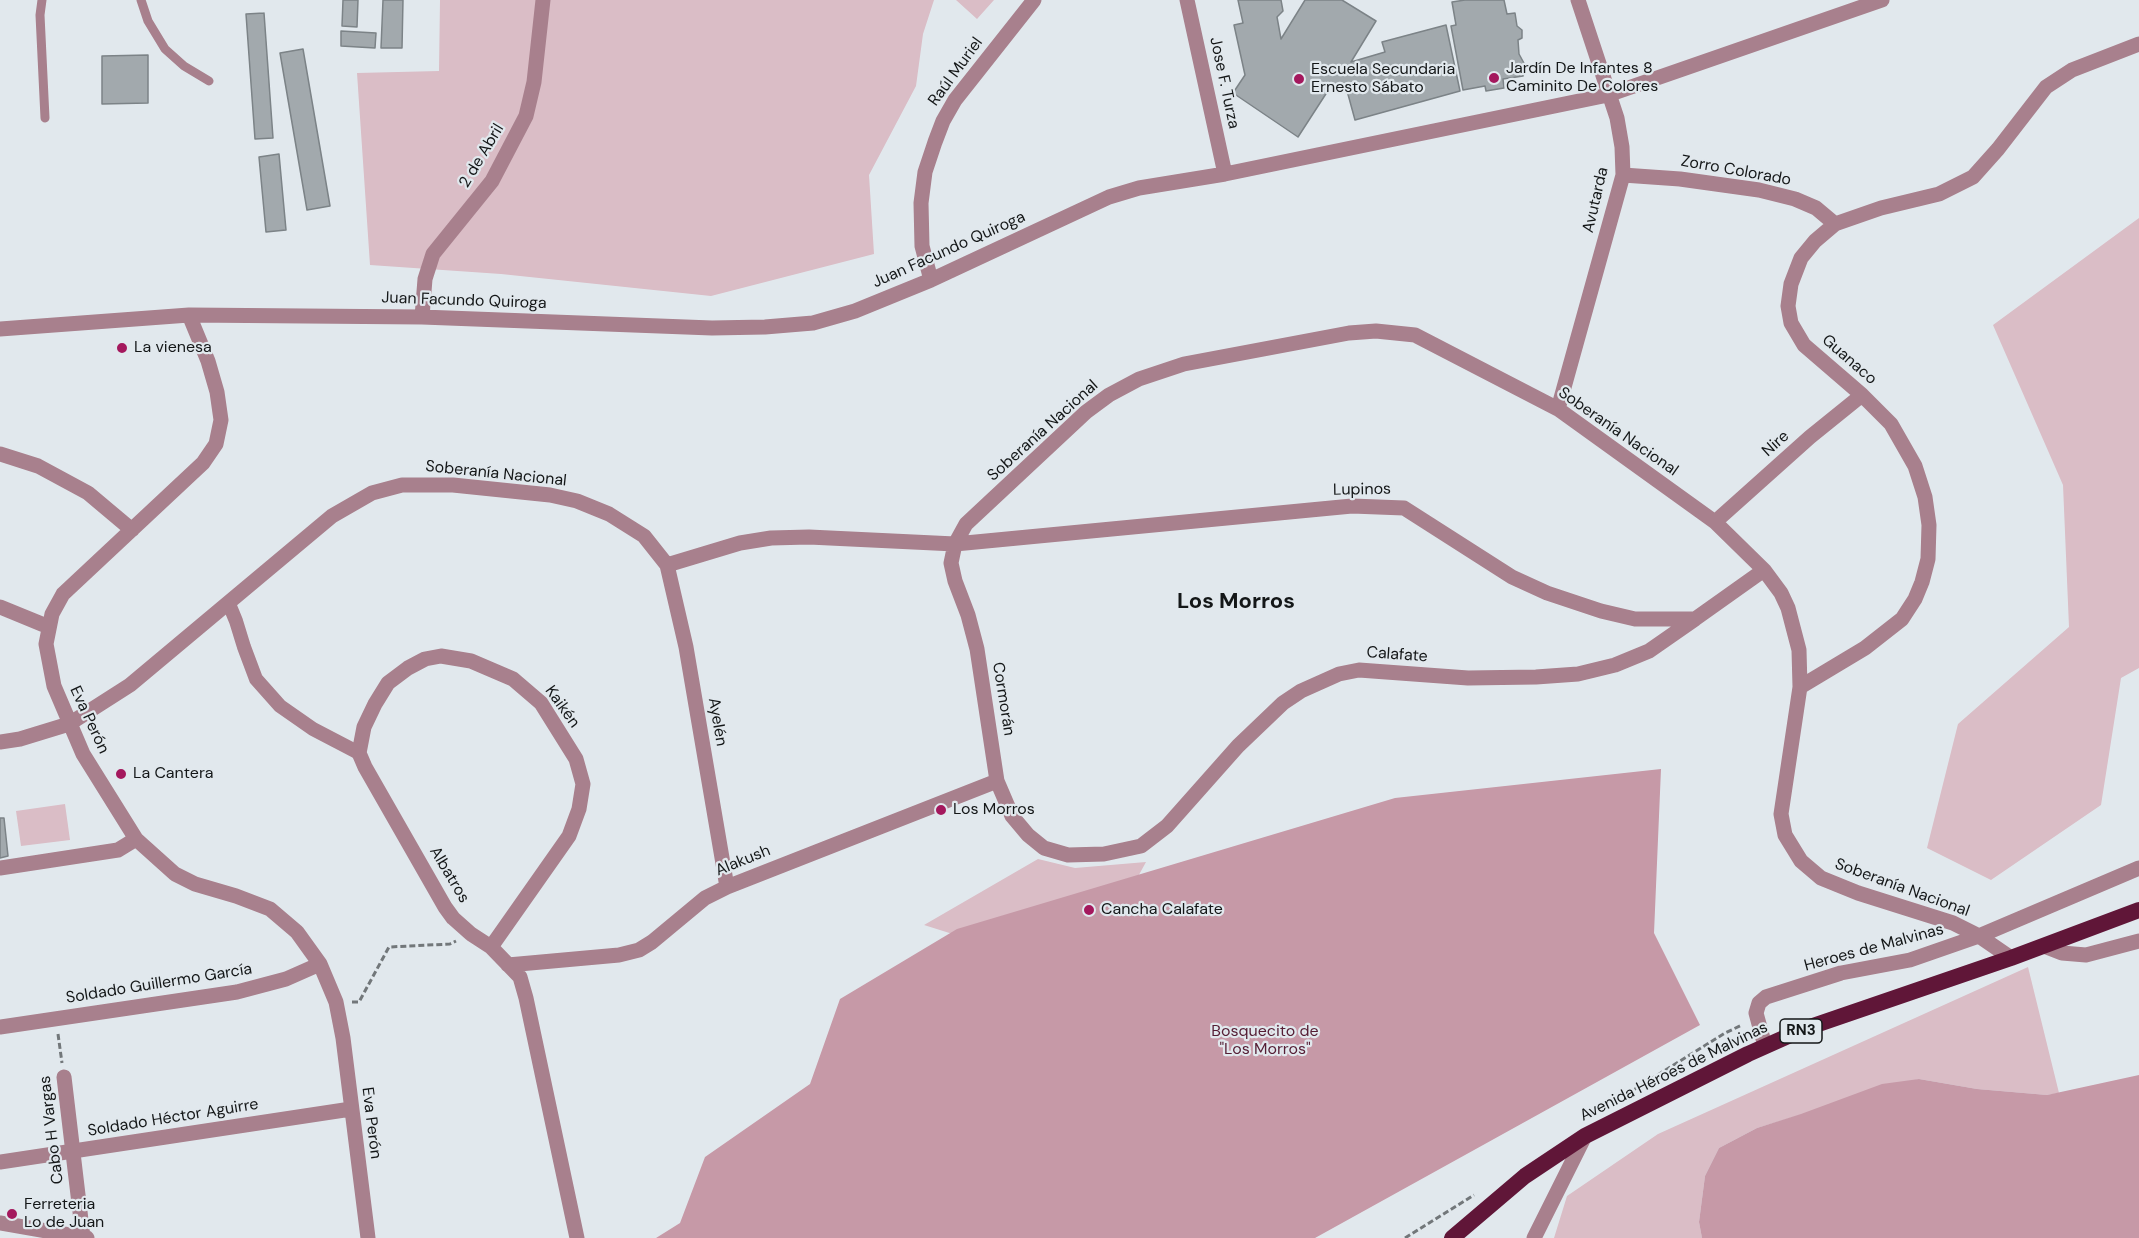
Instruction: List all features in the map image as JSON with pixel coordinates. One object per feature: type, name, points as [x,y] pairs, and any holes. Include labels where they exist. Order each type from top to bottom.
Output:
[{"type":"highway","name":"Avenida Héroes de Malvinas","points":[[1452,1238],[1525,1176],[1585,1136],[1695,1079],[1804,1029],[2011,958],[2139,910]]},
{"type":"street","name":"2 de Abril","points":[[422,317],[425,279],[433,254],[492,181],[526,116],[534,82],[543,0]]},
{"type":"street","name":"Raúl Muriel","points":[[931,280],[922,246],[921,203],[925,172],[935,142],[943,121],[955,100],[1034,0]]},
{"type":"street","name":"Jose F. Turza","points":[[1187,0],[1225,174]]},
{"type":"street","name":"Avutarda","points":[[1558,409],[1623,175],[1622,147],[1617,118],[1578,0]]},
{"type":"street","name":"Juan Facundo Quiroga","points":[[0,328],[189,315],[422,317],[712,328],[813,323],[846,314],[931,280],[1109,197],[1157,185],[1225,174],[1608,95],[1882,0]]},
{"type":"street","name":"Guanaco","points":[[1800,687],[1865,648],[1902,619],[1915,598],[1928,559],[1929,525],[1925,496],[1915,466],[1891,424],[1862,395],[1804,345],[1791,323],[1788,306],[1791,284],[1801,258],[1815,241],[1835,224],[1881,208],[1939,194],[1973,177],[2046,87],[2072,70],[2139,44]]},
{"type":"street","name":"Zorro Colorado","points":[[1623,175],[1680,179],[1759,190],[1795,199],[1816,208],[1835,224]]},
{"type":"street","name":"Eva Perón","points":[[189,315],[208,361],[217,392],[221,420],[216,444],[203,463],[63,594],[52,614],[46,644],[54,686],[83,754],[136,839],[175,874],[195,884],[270,909],[297,932],[320,964],[336,1002],[343,1038],[368,1238]]},
{"type":"street","name":"Soberanía Nacional","points":[[955,544],[966,524],[1086,412],[1109,394],[1140,379],[1184,364],[1349,333],[1376,331],[1415,334],[1558,409],[1715,522],[1764,570],[1788,608],[1799,650],[1800,687],[1781,814],[1785,835],[1801,861],[1821,878],[1858,893],[1953,923],[1979,936],[2011,958]]},
{"type":"street","name":"Nire","points":[[1715,522],[1810,437],[1862,395]]},
{"type":"street","points":[[0,454],[39,466],[88,494],[132,530]]},
{"type":"street","name":"Soberanía Nacional","points":[[0,742],[20,739],[69,724],[130,685],[332,516],[372,493],[402,485],[453,485],[550,495],[577,501],[609,514],[644,536],[667,565]]},
{"type":"street","name":"Lupinos","points":[[955,544],[1352,506],[1404,508],[1512,577],[1547,593],[1601,611],[1635,619],[1695,619]]},
{"type":"street","points":[[667,565],[740,543],[771,538],[809,537],[955,544]]},
{"type":"street","name":"Cormorán","points":[[955,544],[951,563],[968,615],[976,650],[998,781],[1012,816],[1028,836],[1044,848]]},
{"type":"street","name":"Ayelén","points":[[667,565],[686,647],[727,887]]},
{"type":"street","points":[[1695,619],[1764,570]]},
{"type":"street","points":[[229,604],[256,679],[280,706],[313,729],[359,753]]},
{"type":"street","points":[[0,607],[49,627]]},
{"type":"street","name":"Calafate","points":[[1044,848],[1068,855],[1104,855],[1141,846],[1167,826],[1238,746],[1283,703],[1301,691],[1339,674],[1359,670],[1468,678],[1578,674],[1615,665],[1649,651],[1695,619]]},
{"type":"street","name":"Kaikén","points":[[359,753],[364,727],[388,683],[425,658],[441,656],[471,661],[513,679],[541,703],[576,759],[583,784],[579,809],[569,836],[490,947]]},
{"type":"street","name":"Albatros","points":[[359,753],[444,907],[471,934],[490,947],[519,977],[526,998],[577,1238]]},
{"type":"street","name":"Alakush","points":[[508,965],[619,955],[639,950],[705,898],[727,887],[998,781]]},
{"type":"street","points":[[0,868],[118,850],[136,839]]},
{"type":"street","name":"Heroes de Malvinas","points":[[1765,1046],[1756,1013],[1759,1003],[1766,997],[1841,973],[1910,960],[1979,936],[2139,868]]},
{"type":"street","points":[[2044,946],[2062,953],[2086,955],[2139,941]]},
{"type":"street","name":"Soldado Guillermo García","points":[[0,1027],[237,992],[286,979],[320,964]]},
{"type":"street","name":"Cabo H Vargas","points":[[63,1077],[85,1238]]},
{"type":"street","name":"Soldado Héctor Aguirre","points":[[0,1162],[351,1109]]},
{"type":"street","points":[[1534,1238],[1585,1136]]},
{"type":"street","points":[[0,1223],[85,1238]]},
{"type":"lane","points":[[42,0],[40,15],[45,118]]},
{"type":"lane","points":[[141,0],[148,21],[165,49],[184,66],[209,81]]},
{"type":"path","points":[[336,1002],[359,1002],[389,947],[450,944],[471,934]]},
{"type":"path","name":"Cabo H Vargas","points":[[55,1019],[63,1077]]},
{"type":"shaded area","points":[[440,0],[934,0],[923,34],[916,86],[869,175],[874,254],[711,296],[501,274],[370,265],[357,73],[439,71]]},
{"type":"shaded area","points":[[956,0],[994,0],[977,19]]},
{"type":"shaded area","points":[[2139,218],[2139,668],[2121,678],[2101,805],[1991,880],[1927,848],[1958,724],[2069,627],[2063,485],[1993,325]]},
{"type":"shaded area","points":[[65,804],[70,840],[21,846],[16,811]]},
{"type":"shaded area","points":[[1038,859],[1075,868],[1146,862],[1129,893],[978,942],[924,925]]},
{"type":"shaded area","points":[[2028,967],[2059,1093],[2047,1095],[1977,1089],[1919,1079],[1757,1128],[1719,1148],[1705,1176],[1699,1222],[1702,1238],[1554,1238],[1567,1196],[1658,1134]]},
{"type":"green space","name":"Bosquecito de \"Los Morros\"","points":[[1661,769],[1654,933],[1700,1025],[1315,1238],[656,1238],[680,1223],[705,1157],[810,1084],[840,999],[957,929],[1395,798]]},
{"type":"green space","points":[[2139,1075],[2139,1238],[1702,1238],[1699,1222],[1705,1176],[1719,1148],[1757,1128],[1882,1084],[1919,1079],[1977,1089],[2047,1095]]},
{"type":"building","points":[[343,0],[358,0],[357,27],[342,26]]},
{"type":"building","points":[[383,0],[403,0],[402,48],[381,48]]},
{"type":"building","points":[[1238,0],[1281,0],[1283,11],[1277,17],[1281,39],[1305,0],[1342,0],[1376,21],[1351,62],[1385,52],[1382,42],[1446,25],[1460,91],[1355,120],[1346,87],[1331,86],[1298,137],[1233,93],[1245,75],[1234,25],[1243,23]]},
{"type":"building","points":[[1504,0],[1507,14],[1515,13],[1517,26],[1522,30],[1522,38],[1518,40],[1519,54],[1525,65],[1523,76],[1503,79],[1504,88],[1486,91],[1485,86],[1463,90],[1451,26],[1456,25],[1452,2]]},
{"type":"building","points":[[264,13],[273,138],[255,139],[246,14]]},
{"type":"building","points":[[341,31],[376,33],[375,48],[341,46]]},
{"type":"building","points":[[303,49],[330,206],[307,210],[280,53]]},
{"type":"building","points":[[148,55],[148,103],[102,104],[102,56]]},
{"type":"building","points":[[279,154],[286,230],[266,232],[259,157]]},
{"type":"building","points":[[0,818],[4,818],[8,856],[0,858]]},
{"type":"place","name":"Jardín De Infantes 8 Caminito De Colores","points":[[1494,78]]},
{"type":"place","name":"Escuela Secundaria Ernesto Sábato","points":[[1299,79]]},
{"type":"place","name":"La vienesa","points":[[122,348]]},
{"type":"place","name":"La Cantera","points":[[121,774]]},
{"type":"place","name":"Los Morros","points":[[941,810]]},
{"type":"place","name":"Cancha Calafate","points":[[1089,910]]},
{"type":"place","name":"Ferreteria Lo de Juan","points":[[12,1214]]},
{"type":"district","name":"Los Morros","points":[[1236,602]]}]
